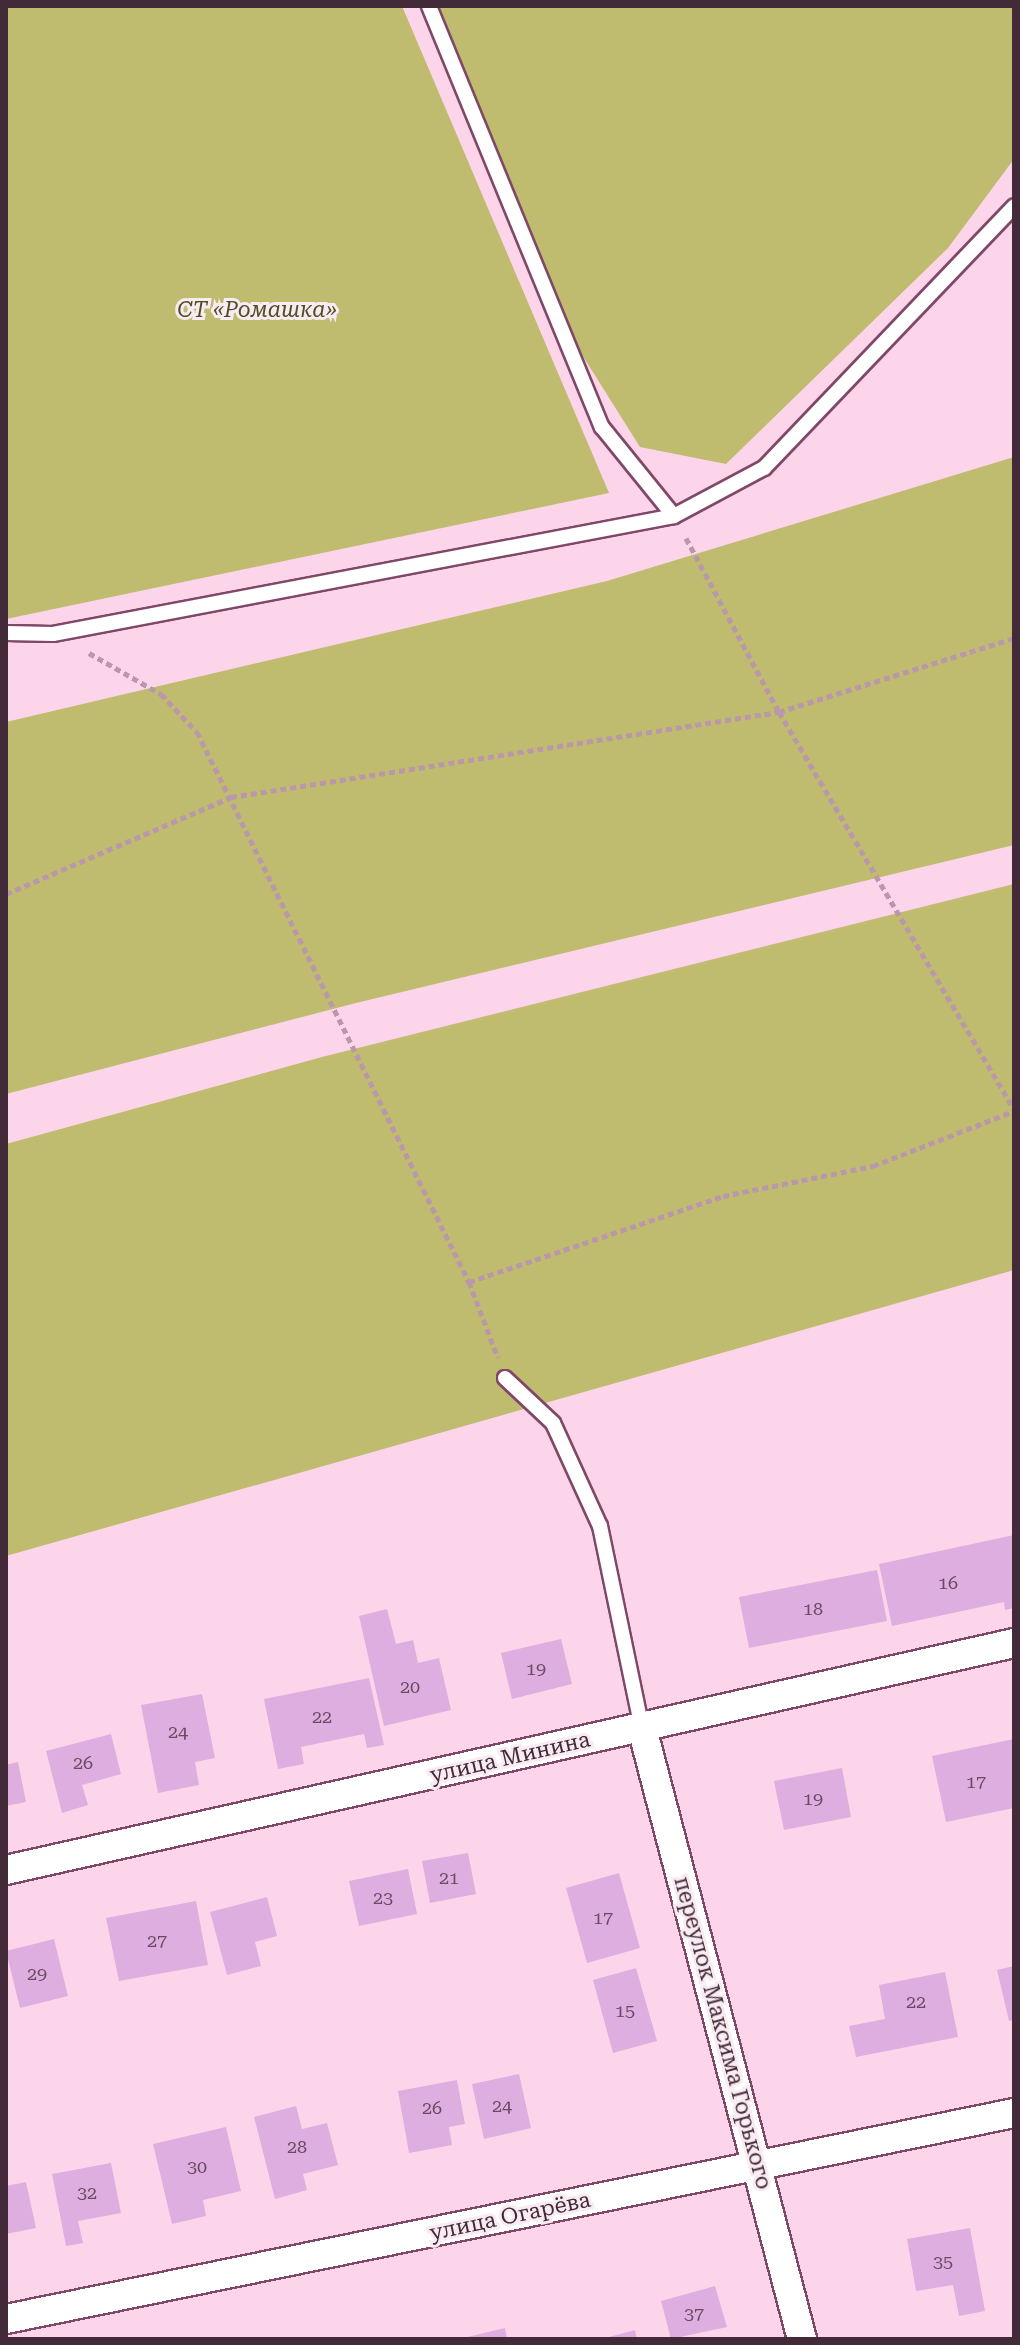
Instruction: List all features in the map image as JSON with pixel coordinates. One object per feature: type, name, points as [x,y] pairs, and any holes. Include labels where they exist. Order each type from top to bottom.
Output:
[{"type":"street","name":"улица Минина","points":[[6,1870],[1014,1643]]},
{"type":"street","name":"переулок Максима Горького","points":[[642,1728],[759,2165],[802,2339]]},
{"type":"street","name":"улица Огарёва","points":[[6,2319],[1014,2113]]},
{"type":"lane","points":[[429,6],[602,427],[674,516]]},
{"type":"lane","points":[[6,633],[53,634],[674,516],[764,468],[1014,206]]},
{"type":"lane","points":[[505,1378],[553,1423],[600,1526],[642,1728]]},
{"type":"path","points":[[469,1282],[723,1196],[873,1166],[1014,1110],[779,712],[674,516]]},
{"type":"path","points":[[53,634],[161,694],[197,732],[469,1282],[505,1378]]},
{"type":"path","points":[[6,894],[231,797],[779,712],[1014,638]]},
{"type":"green space","name":"СТ «Ромашка»","points":[[6,6],[402,6],[609,493],[6,619]]},
{"type":"green space","points":[[439,6],[1014,6],[1014,159],[948,248],[726,464],[640,447],[557,315]]},
{"type":"green space","points":[[1014,457],[1014,845],[356,1003],[6,1094],[6,722],[607,581]]},
{"type":"green space","points":[[1014,884],[1014,1270],[6,1556],[6,1144],[322,1057]]},
{"type":"building","points":[[1014,1535],[1014,1608],[1005,1610],[1004,1602],[892,1626],[879,1564]]},
{"type":"building","points":[[877,1570],[887,1621],[749,1648],[739,1597]]},
{"type":"building","points":[[387,1609],[396,1644],[413,1640],[418,1663],[439,1658],[451,1710],[384,1726],[359,1616]]},
{"type":"building","points":[[561,1639],[572,1684],[512,1699],[501,1653]]},
{"type":"building","points":[[369,1678],[384,1745],[367,1748],[364,1734],[301,1747],[304,1764],[278,1769],[264,1699]]},
{"type":"building","points":[[202,1694],[215,1758],[195,1762],[199,1785],[158,1793],[141,1705]]},
{"type":"building","points":[[111,1734],[121,1774],[82,1785],[88,1805],[62,1813],[46,1751]]},
{"type":"building","points":[[1014,1739],[1014,1808],[946,1822],[932,1756]]},
{"type":"building","points":[[18,1762],[26,1802],[6,1806],[6,1765]]},
{"type":"building","points":[[842,1768],[851,1817],[784,1830],[774,1781]]},
{"type":"building","points":[[468,1853],[476,1894],[430,1903],[422,1861]]},
{"type":"building","points":[[408,1869],[417,1914],[359,1926],[349,1881]]},
{"type":"building","points":[[619,1873],[640,1948],[587,1963],[566,1888]]},
{"type":"building","points":[[267,1897],[277,1936],[255,1942],[261,1966],[227,1975],[210,1912]]},
{"type":"building","points":[[196,1901],[208,1965],[119,1981],[106,1918]]},
{"type":"building","points":[[54,1939],[68,1996],[20,2008],[6,1951]]},
{"type":"building","points":[[1014,1966],[1014,2020],[1009,2021],[997,1970]]},
{"type":"building","points":[[636,1968],[657,2041],[613,2053],[593,1980]]},
{"type":"building","points":[[945,1972],[958,2037],[856,2057],[849,2026],[885,2019],[879,1985]]},
{"type":"building","points":[[519,2074],[531,2128],[484,2139],[472,2084]]},
{"type":"building","points":[[457,2080],[465,2124],[449,2127],[452,2145],[409,2153],[398,2091]]},
{"type":"building","points":[[296,2106],[302,2129],[327,2123],[338,2165],[303,2174],[307,2190],[275,2199],[254,2117]]},
{"type":"building","points":[[226,2127],[241,2191],[203,2200],[206,2216],[172,2224],[153,2144]]},
{"type":"building","points":[[111,2163],[121,2213],[78,2221],[83,2243],[66,2246],[52,2174]]},
{"type":"building","points":[[26,2182],[36,2228],[6,2234],[6,2186]]},
{"type":"building","points":[[970,2228],[985,2311],[959,2316],[953,2285],[916,2291],[907,2239]]},
{"type":"building","points":[[715,2286],[727,2327],[671,2339],[661,2301]]},
{"type":"building","points":[[505,2328],[507,2339],[463,2338]]},
{"type":"building","points":[[635,2330],[637,2339],[605,2339],[605,2338]]}]
